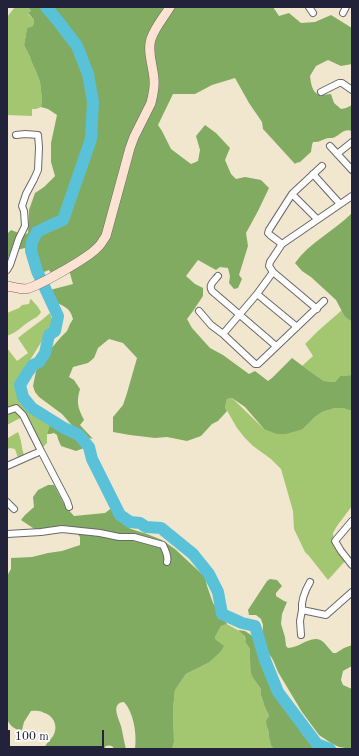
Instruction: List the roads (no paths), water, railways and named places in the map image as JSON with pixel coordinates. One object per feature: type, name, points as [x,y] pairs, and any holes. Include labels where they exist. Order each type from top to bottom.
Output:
[{"type":"main road","points":[[7,286],[26,289],[35,286],[92,253],[98,248],[106,236],[130,148],[153,98],[154,80],[150,56],[151,40],[158,25],[170,7]]},
{"type":"street","points":[[309,7],[313,13]]},
{"type":"street","points":[[321,92],[340,83],[352,90]]},
{"type":"street","points":[[7,270],[25,226],[24,211],[22,206],[23,200],[38,170],[38,135],[16,135]]},
{"type":"street","points":[[337,154],[352,142]]},
{"type":"street","points":[[330,146],[352,170]]},
{"type":"street","points":[[282,244],[268,233],[273,223],[292,194],[322,166]]},
{"type":"street","points":[[313,174],[340,204]]},
{"type":"street","points":[[292,194],[317,219]]},
{"type":"street","points":[[317,309],[273,272],[270,264],[282,244],[352,196]]},
{"type":"street","points":[[223,334],[257,294],[273,272]]},
{"type":"street","points":[[218,276],[210,286],[211,289],[276,346]]},
{"type":"street","points":[[257,294],[297,327]]},
{"type":"street","points":[[199,311],[212,325],[255,364],[258,364],[324,301]]},
{"type":"street","points":[[7,411],[16,408],[23,416],[68,501],[69,507]]},
{"type":"street","points":[[7,466],[41,451]]},
{"type":"street","points":[[7,502],[14,509]]},
{"type":"street","points":[[351,560],[341,551],[335,540],[352,520]]},
{"type":"street","points":[[7,534],[62,529],[100,533],[119,537],[134,537],[163,545],[168,560],[167,562]]},
{"type":"street","points":[[301,635],[300,621],[302,606],[310,582]]},
{"type":"street","points":[[302,610],[326,614],[352,592]]},
{"type":"waterway","points":[[46,7],[77,46],[88,74],[93,102],[91,139],[63,220],[37,232],[32,242],[31,251],[37,271],[58,316],[55,331],[49,335],[45,353],[39,362],[33,365],[20,385],[23,397],[32,408],[64,428],[79,435],[89,447],[92,459],[120,515],[130,522],[140,523],[146,527],[161,528],[193,554],[209,574],[218,592],[222,614],[242,623],[255,626],[265,660],[278,692],[317,744],[330,749]]}]
